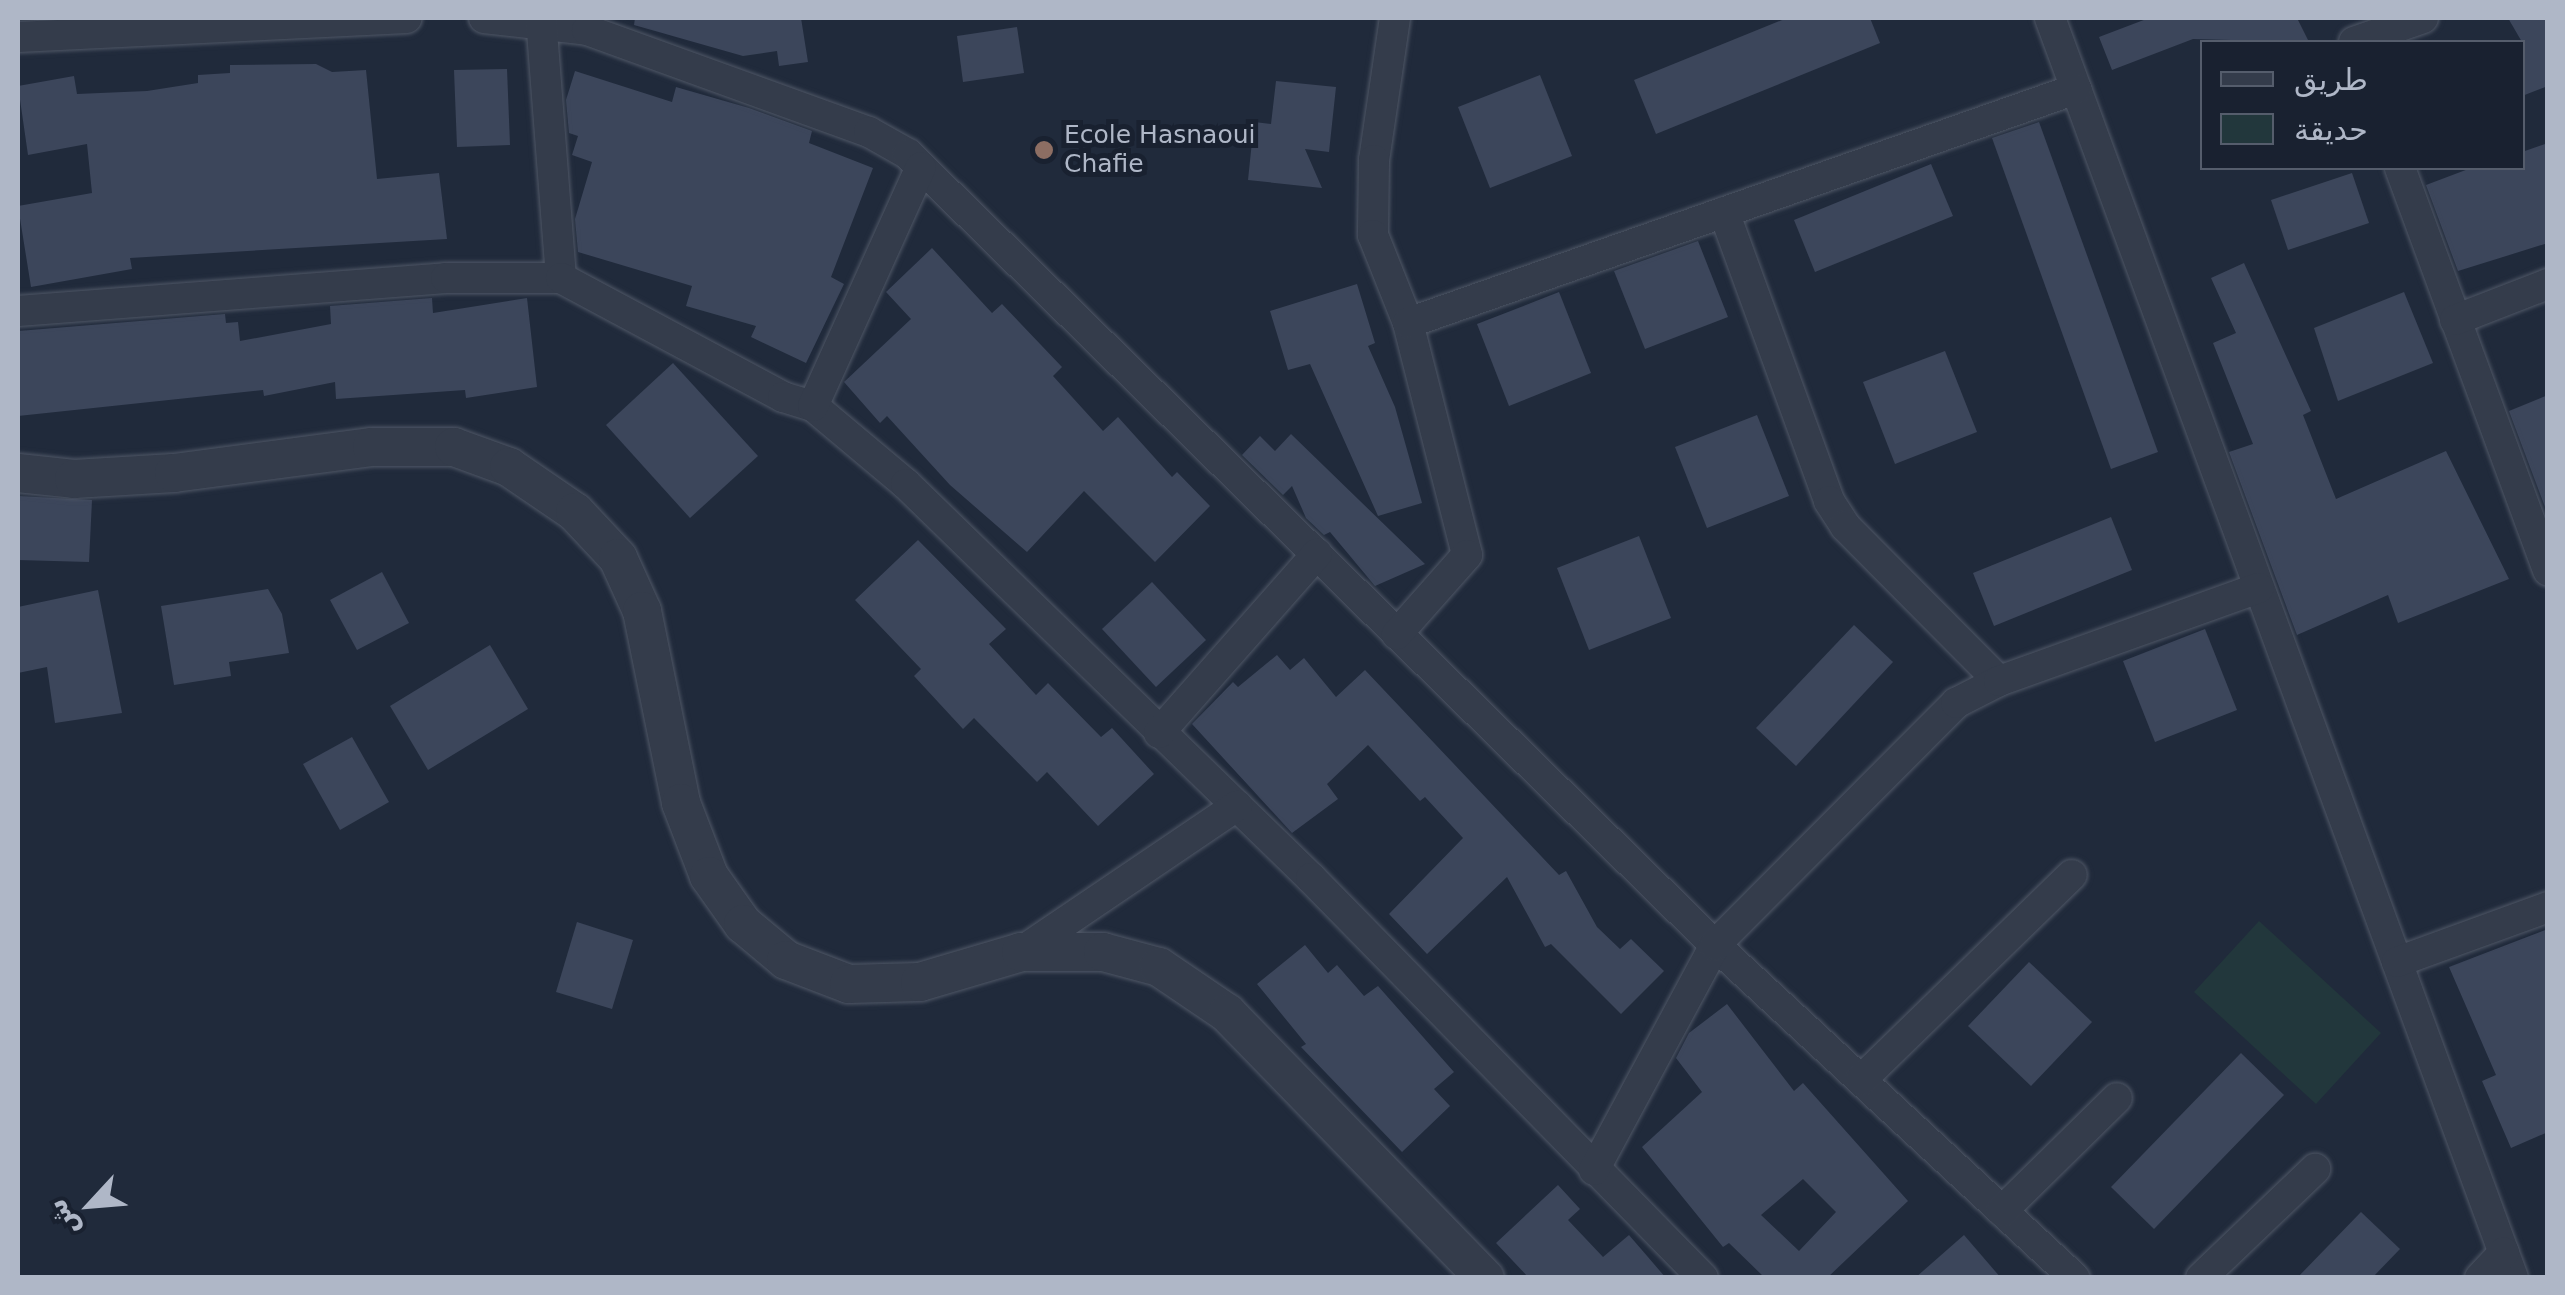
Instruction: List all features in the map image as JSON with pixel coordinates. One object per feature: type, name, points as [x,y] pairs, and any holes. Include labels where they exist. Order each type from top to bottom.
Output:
[{"type":"street","points":[[18,38],[78,25],[407,18]]},
{"type":"street","points":[[484,18],[542,20],[586,30],[869,132],[921,166],[1715,945],[2075,1278]]},
{"type":"street","points":[[1395,18],[1371,204],[1374,235],[1408,322],[1467,555],[1398,634]]},
{"type":"street","points":[[2050,18],[2508,1265],[2480,1278]]},
{"type":"street","points":[[2360,40],[2422,18]]},
{"type":"street","points":[[542,20],[561,278]]},
{"type":"street","points":[[1408,322],[2076,88]]},
{"type":"street","points":[[813,406],[921,166]]},
{"type":"street","points":[[2401,170],[2455,320],[2542,537],[2548,571]]},
{"type":"street","points":[[1724,212],[1829,501],[1845,526],[1999,681]]},
{"type":"street","points":[[18,311],[446,278],[561,278],[783,397],[813,406],[906,484],[1237,806],[1704,1278]]},
{"type":"street","points":[[2455,320],[2548,284]]},
{"type":"street","points":[[18,473],[74,479],[174,473],[372,447],[454,447],[510,467],[575,512],[618,558],[642,611],[681,803],[710,876],[743,924],[786,960],[849,984],[920,982],[1020,952],[1103,952],[1158,967],[1228,1014],[1484,1278]]},
{"type":"street","points":[[1159,733],[1316,554]]},
{"type":"street","points":[[1594,1170],[1715,945],[1956,703],[1999,681],[2260,588]]},
{"type":"street","points":[[1020,952],[1237,806]]},
{"type":"street","points":[[1862,1080],[2072,875]]},
{"type":"street","points":[[2397,962],[2548,907]]},
{"type":"street","points":[[2002,1211],[2117,1098]]},
{"type":"street","points":[[2201,1278],[2315,1169]]},
{"type":"green space","points":[[2259,921],[2381,1033],[2316,1104],[2194,992]]},
{"type":"building","points":[[635,18],[801,18],[808,62],[779,66],[777,51],[743,56],[634,25]]},
{"type":"building","points":[[1787,18],[1870,18],[1880,43],[1656,134],[1634,80]]},
{"type":"building","points":[[2149,18],[2297,18],[2308,40],[2193,39],[2112,70],[2099,37]]},
{"type":"building","points":[[2508,18],[2548,18],[2548,86],[2525,95],[2525,40],[2521,40]]},
{"type":"building","points":[[1017,27],[1024,73],[963,82],[957,36]]},
{"type":"building","points":[[316,64],[332,72],[366,70],[377,179],[439,173],[447,239],[130,258],[132,269],[31,287],[18,206],[92,193],[87,144],[28,155],[18,86],[74,76],[77,94],[147,91],[198,83],[198,75],[230,73],[230,65]]},
{"type":"building","points":[[507,69],[510,145],[457,147],[454,70]]},
{"type":"building","points":[[575,71],[672,102],[676,87],[749,108],[812,131],[809,143],[873,168],[831,277],[844,284],[806,363],[751,337],[756,326],[686,306],[692,286],[578,252],[575,219],[592,162],[572,155],[578,136],[569,133],[566,100]]},
{"type":"building","points":[[1540,75],[1572,156],[1490,188],[1458,107]]},
{"type":"building","points":[[1276,81],[1336,87],[1329,152],[1305,149],[1322,188],[1248,180],[1254,122],[1271,124]]},
{"type":"building","points":[[2039,122],[2158,452],[2111,469],[1992,138]]},
{"type":"building","points":[[2548,143],[2548,243],[2458,271],[2426,185],[2466,170],[2525,170],[2525,151]]},
{"type":"building","points":[[1931,164],[1953,216],[1815,272],[1794,220]]},
{"type":"building","points":[[2352,173],[2369,223],[2288,250],[2271,200]]},
{"type":"building","points":[[1698,241],[1728,317],[1645,349],[1614,271]]},
{"type":"building","points":[[932,248],[992,313],[1002,304],[1062,367],[1053,376],[1103,431],[1118,417],[1172,477],[1177,472],[1210,506],[1155,562],[1084,491],[1027,552],[950,485],[887,416],[880,423],[844,382],[911,319],[886,292]]},
{"type":"building","points":[[2244,263],[2311,411],[2303,415],[2336,499],[2446,451],[2509,579],[2398,623],[2388,595],[2297,635],[2229,452],[2253,444],[2213,343],[2236,333],[2211,278]]},
{"type":"building","points":[[1357,284],[1375,343],[1368,346],[1395,407],[1422,503],[1378,516],[1310,364],[1288,370],[1270,311]]},
{"type":"building","points":[[1559,292],[1591,373],[1509,406],[1477,324]]},
{"type":"building","points":[[2404,292],[2433,363],[2338,401],[2314,328]]},
{"type":"building","points":[[432,298],[433,313],[527,298],[537,387],[466,398],[465,390],[336,399],[335,382],[264,396],[263,390],[18,416],[18,331],[225,314],[226,323],[238,322],[240,341],[331,324],[330,306]]},
{"type":"building","points":[[1945,351],[1977,432],[1895,464],[1863,382]]},
{"type":"building","points":[[673,363],[758,456],[690,518],[606,425]]},
{"type":"building","points":[[2548,395],[2548,515],[2509,411]]},
{"type":"building","points":[[1757,415],[1789,496],[1707,528],[1675,447]]},
{"type":"building","points":[[1291,434],[1425,564],[1375,586],[1330,532],[1324,535],[1306,518],[1292,486],[1283,495],[1242,455],[1260,436],[1275,451]]},
{"type":"building","points":[[18,496],[92,500],[89,562],[18,560]]},
{"type":"building","points":[[2111,517],[2132,570],[1994,626],[1973,573]]},
{"type":"building","points":[[1639,536],[1671,618],[1589,650],[1557,568]]},
{"type":"building","points":[[918,540],[1006,629],[989,644],[1036,695],[1048,683],[1101,737],[1112,728],[1154,774],[1098,826],[1047,772],[1037,782],[974,718],[963,729],[914,676],[921,669],[855,600]]},
{"type":"building","points":[[382,572],[409,623],[357,650],[330,600]]},
{"type":"building","points":[[1152,582],[1206,640],[1156,687],[1102,629]]},
{"type":"building","points":[[268,589],[282,614],[289,653],[229,662],[231,676],[174,685],[161,606]]},
{"type":"building","points":[[98,590],[122,713],[55,723],[47,667],[18,673],[18,607]]},
{"type":"building","points":[[1854,625],[1893,662],[1796,766],[1756,728]]},
{"type":"building","points":[[2205,629],[2237,710],[2155,742],[2123,661]]},
{"type":"building","points":[[490,645],[528,709],[428,770],[390,706]]},
{"type":"building","points":[[1277,655],[1290,670],[1304,658],[1336,697],[1365,670],[1559,875],[1566,871],[1597,927],[1620,949],[1631,939],[1664,971],[1621,1014],[1551,944],[1545,947],[1507,877],[1427,954],[1389,914],[1463,838],[1425,797],[1420,801],[1368,745],[1327,784],[1338,799],[1292,833],[1192,724],[1233,682],[1238,687]]},
{"type":"building","points":[[352,737],[389,802],[340,830],[303,764]]},
{"type":"building","points":[[577,922],[633,940],[612,1009],[556,992]]},
{"type":"building","points":[[2548,929],[2548,1132],[2511,1148],[2482,1081],[2496,1075],[2449,967]]},
{"type":"building","points":[[1305,945],[1328,973],[1337,965],[1364,996],[1378,986],[1454,1072],[1434,1089],[1450,1106],[1402,1152],[1301,1047],[1306,1044],[1257,984]]},
{"type":"building","points":[[2029,962],[2092,1022],[2031,1086],[1968,1026]]},
{"type":"building","points":[[1727,1004],[1794,1091],[1803,1083],[1908,1201],[1827,1278],[1765,1278],[1729,1243],[1723,1247],[1642,1147],[1702,1092],[1676,1058],[1689,1033]],"holes":[[[1803,1179],[1836,1212],[1799,1251],[1761,1215]]]},
{"type":"building","points":[[2241,1053],[2284,1095],[2154,1229],[2111,1187]]},
{"type":"building","points":[[1558,1185],[1580,1209],[1568,1220],[1603,1257],[1629,1235],[1666,1278],[1529,1278],[1496,1243]]},
{"type":"building","points":[[2361,1212],[2400,1249],[2372,1278],[2297,1278]]},
{"type":"building","points":[[1964,1235],[2001,1278],[1915,1278]]},
{"type":"place","name":"Ecole Hasnaoui Chafie","points":[[1044,150]]}]
